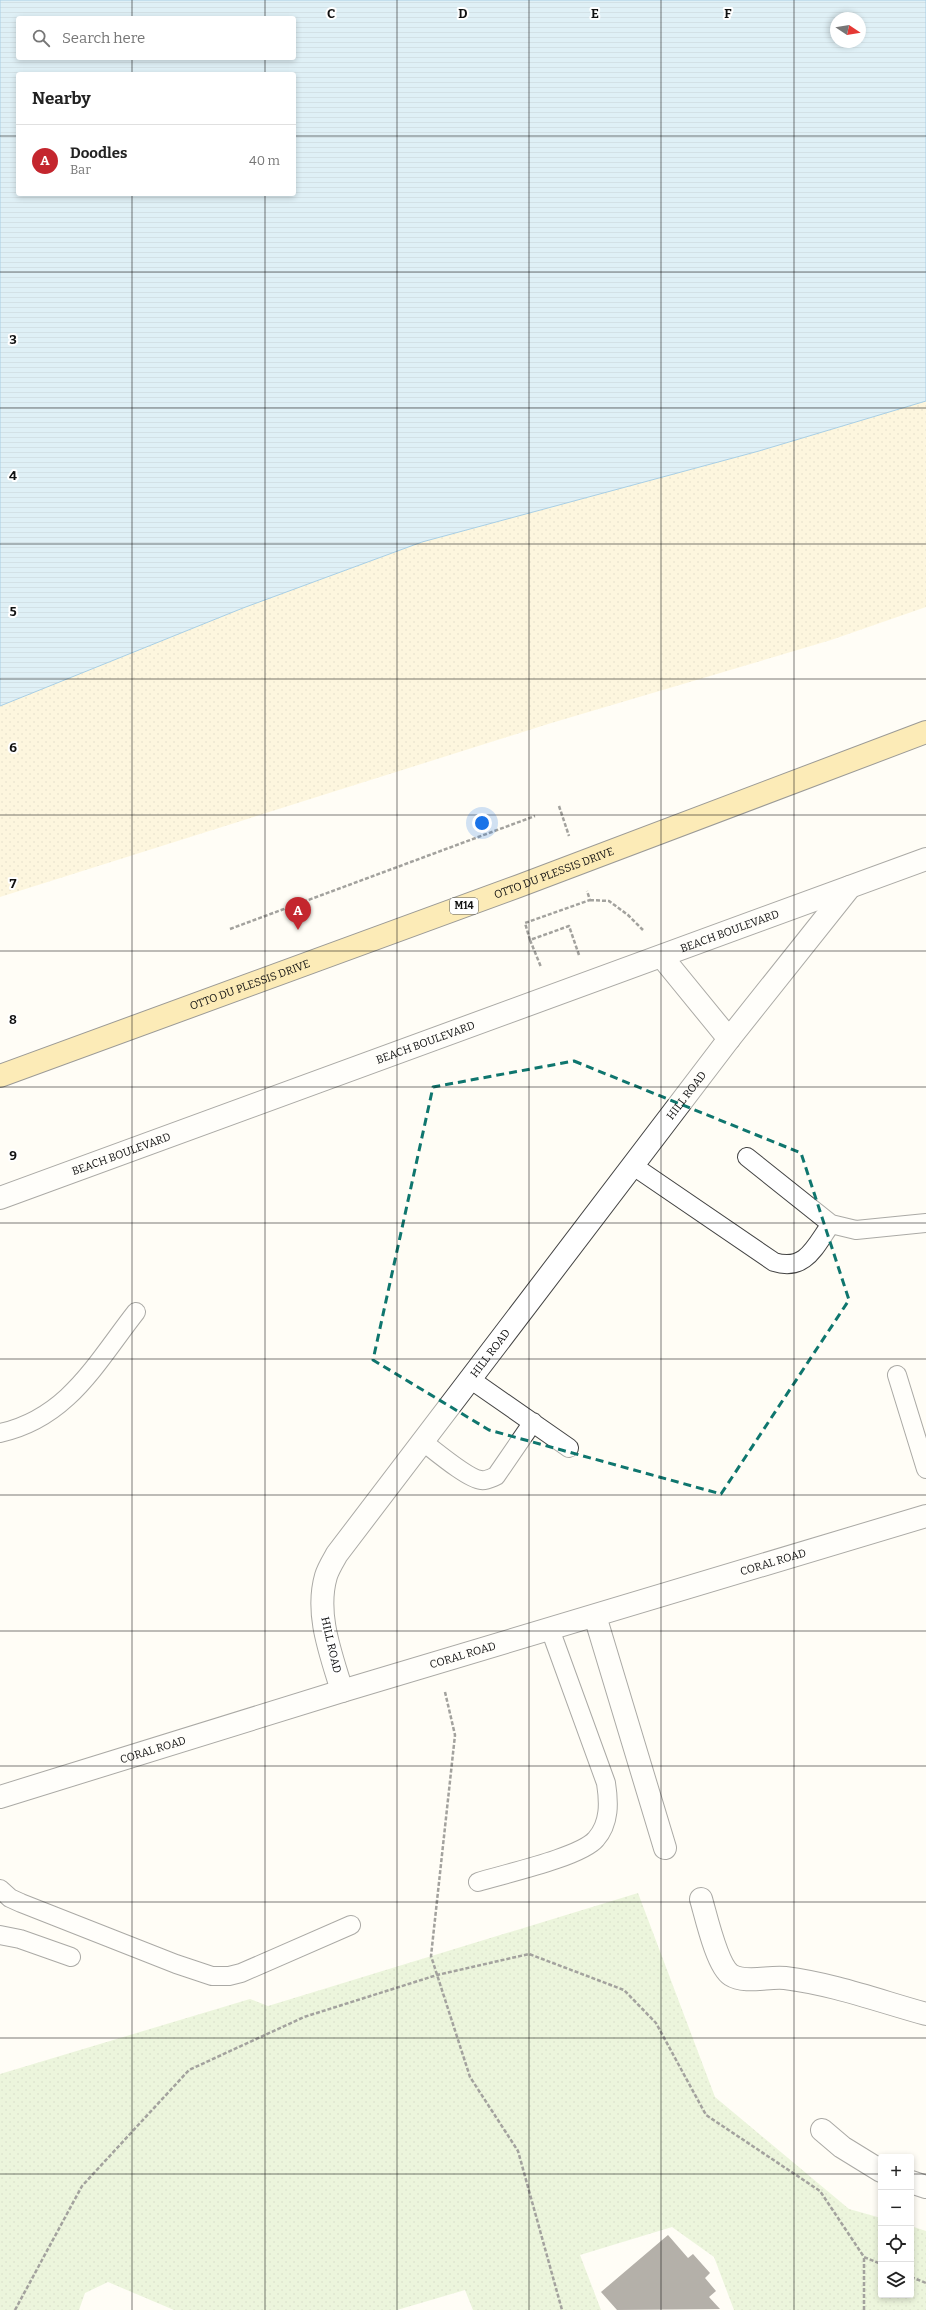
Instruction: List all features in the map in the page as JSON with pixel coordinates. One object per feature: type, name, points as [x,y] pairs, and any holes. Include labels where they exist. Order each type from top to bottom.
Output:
[{"type":"main road","name":"OTTO DU PLESSIS DRIVE","points":[[0,1076],[527,883],[926,732]]},
{"type":"street","name":"BEACH BOULEVARD","points":[[0,1198],[662,957],[926,859]]},
{"type":"street","name":"HILL ROAD","points":[[342,1691],[323,1618],[323,1594],[326,1575],[337,1554],[632,1165],[850,887]]},
{"type":"street","points":[[662,957],[730,1039]]},
{"type":"street","name":"CORAL ROAD","points":[[0,1797],[342,1691],[926,1516]]},
{"type":"street","points":[[595,1616],[665,1848]]},
{"type":"street","points":[[701,1899],[722,1965],[731,1975],[744,1978],[782,1978],[818,1983],[926,2014]]},
{"type":"street","points":[[822,2130],[842,2147],[878,2169]]},
{"type":"street","points":[[914,2183],[926,2187]]},
{"type":"lane","points":[[747,1157],[831,1224],[856,1230],[926,1223]]},
{"type":"lane","points":[[632,1165],[774,1262],[785,1266],[795,1265],[809,1255],[831,1224]]},
{"type":"lane","points":[[0,1432],[17,1429],[40,1419],[61,1405],[78,1386],[136,1312]]},
{"type":"lane","points":[[897,1375],[921,1435],[926,1469]]},
{"type":"lane","points":[[470,1379],[569,1448]]},
{"type":"lane","points":[[422,1442],[470,1476],[480,1480],[489,1479],[496,1476],[533,1422]]},
{"type":"lane","points":[[478,1882],[582,1850],[596,1839],[604,1825],[608,1809],[606,1783],[550,1629]]},
{"type":"lane","points":[[0,1889],[10,1898],[28,1906],[176,1964],[212,1976],[228,1976],[241,1973],[351,1925]]},
{"type":"lane","points":[[0,1935],[20,1939],[71,1957]]},
{"type":"path","points":[[559,806],[569,836]]},
{"type":"path","points":[[230,929],[535,816]]},
{"type":"path","points":[[587,891],[590,900]]},
{"type":"path","points":[[542,969],[525,924],[590,900],[608,901],[628,915],[638,923],[662,957]]},
{"type":"path","points":[[530,940],[569,926],[579,955],[573,957]]},
{"type":"path","points":[[536,971],[548,967]]},
{"type":"path","points":[[438,1662],[455,1735],[431,1956],[470,2077],[518,2151],[562,2310]]},
{"type":"path","points":[[15,2310],[82,2186],[189,2070],[304,2017],[437,1975],[529,1954],[624,1990],[656,2023],[706,2115],[820,2191],[864,2257],[864,2310]]},
{"type":"path","points":[[864,2257],[878,2263]]},
{"type":"path","points":[[914,2278],[926,2284]]},
{"type":"highlighted area","points":[[574,1061],[801,1153],[849,1300],[721,1494],[489,1430],[373,1360],[433,1087]]},
{"type":"green space","points":[[638,1893],[715,2097],[849,2209],[878,2217],[878,2298],[914,2298],[914,2227],[926,2231],[926,2310],[734,2310],[714,2257],[672,2227],[580,2255],[601,2310],[473,2310],[465,2290],[397,2310],[174,2310],[108,2282],[85,2293],[79,2310],[0,2310],[0,2074],[250,1999],[268,2006]]},
{"type":"sand","points":[[926,401],[926,607],[831,640],[548,724],[0,897],[0,706],[243,608],[422,542],[759,451]]},
{"type":"water","points":[[0,0],[926,0],[926,401],[759,451],[422,542],[243,608],[0,706]]},
{"type":"building","points":[[668,2235],[688,2258],[693,2254],[710,2273],[705,2278],[716,2291],[709,2297],[720,2309],[617,2310],[601,2292]]},
{"type":"place","name":"Doodles","points":[[298,930]]}]
